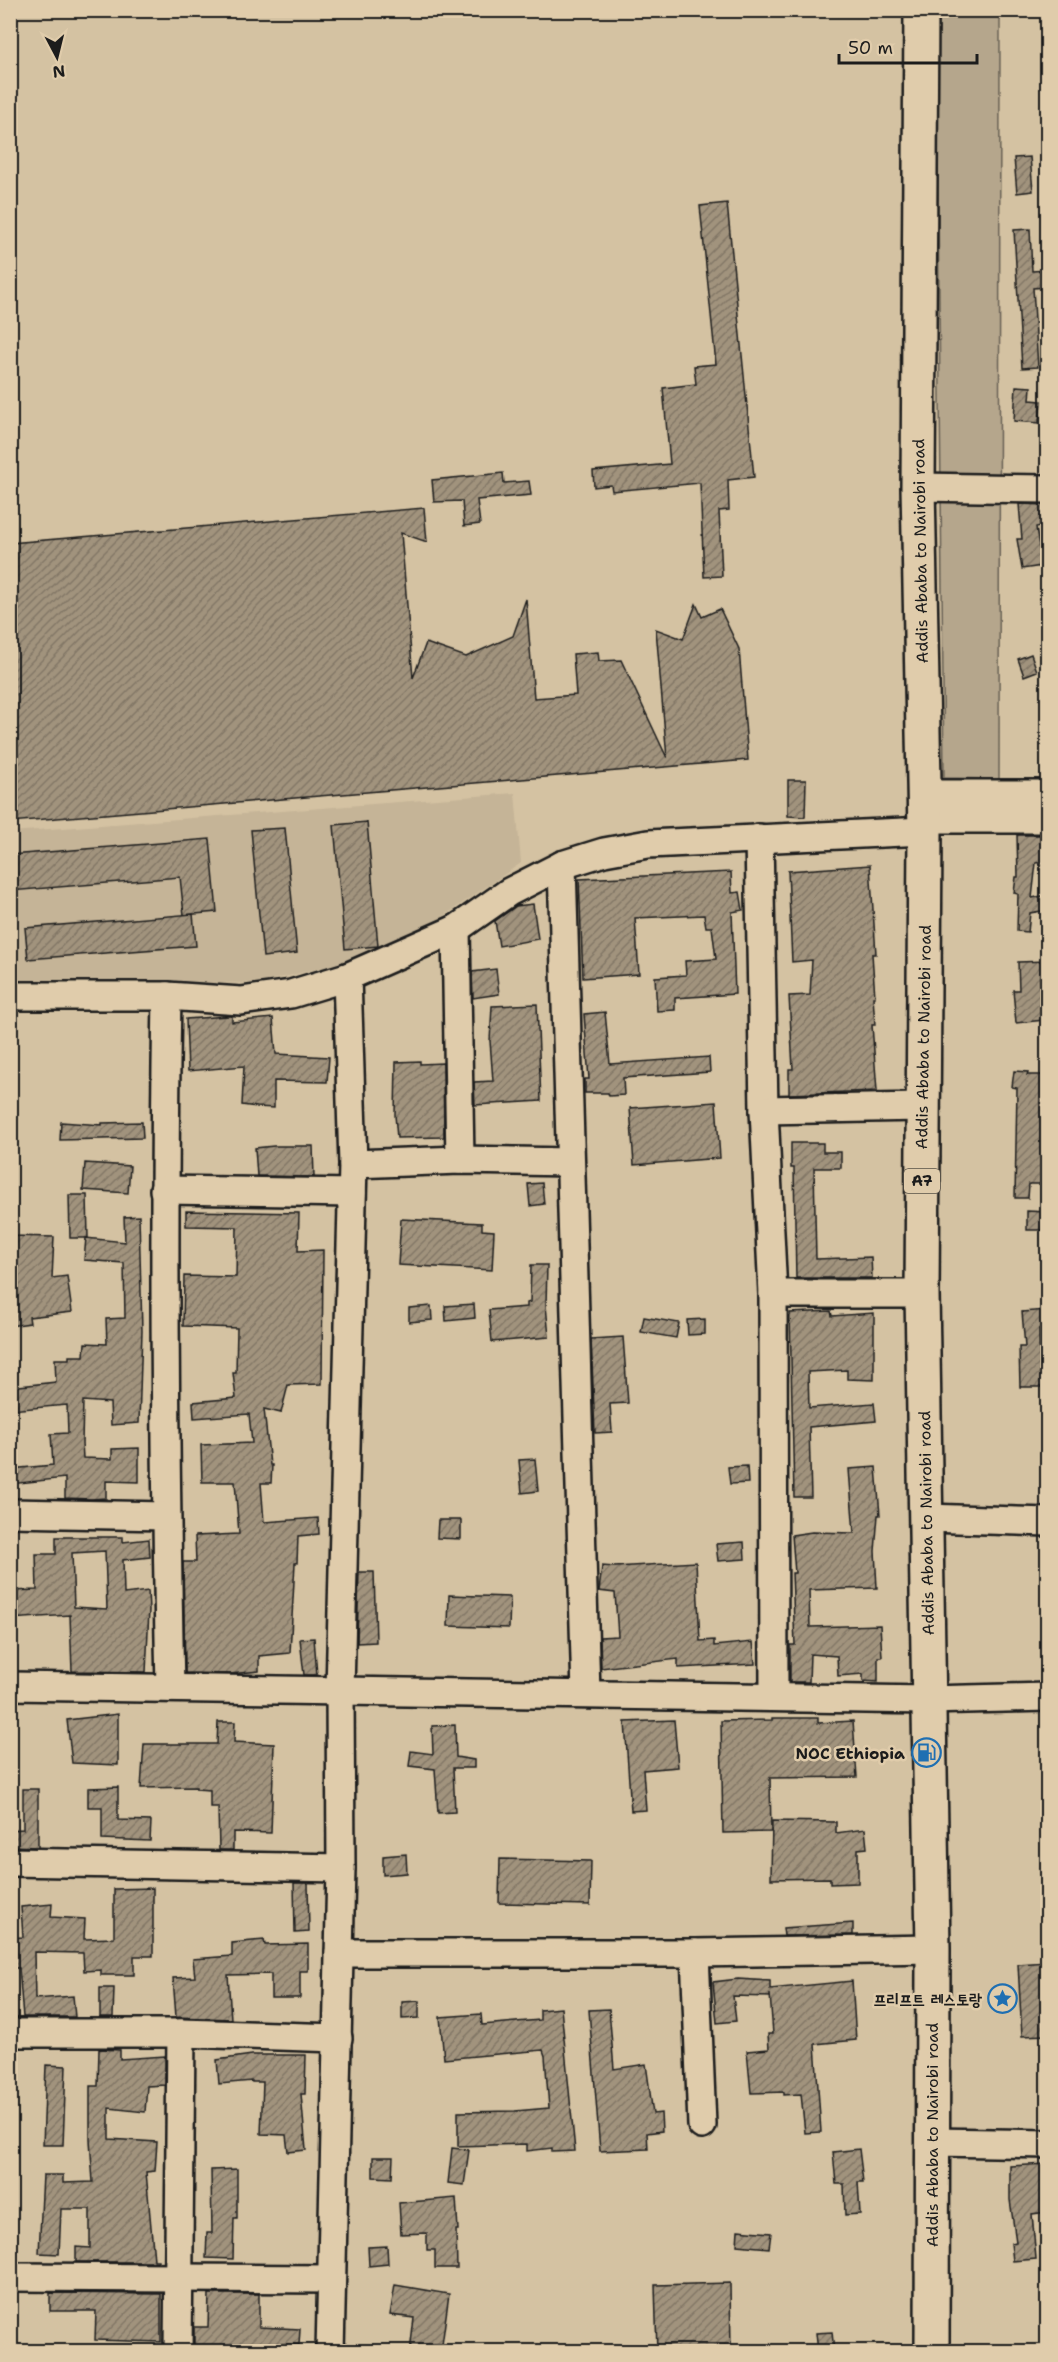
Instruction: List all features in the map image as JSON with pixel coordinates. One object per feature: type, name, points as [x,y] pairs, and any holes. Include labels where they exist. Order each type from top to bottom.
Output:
[{"type":"highway","name":"Addis Ababa to Nairobi road","points":[[921,10],[918,487],[925,814],[922,1294],[933,1949],[932,2352]]},
{"type":"street","points":[[918,487],[1047,489]]},
{"type":"street","points":[[10,996],[167,996],[241,1001],[291,994],[347,977],[456,929],[509,892],[562,865],[604,852],[648,844],[759,838],[1047,794]]},
{"type":"street","points":[[925,814],[1047,819]]},
{"type":"street","points":[[759,838],[764,1110],[774,1294],[774,1697]]},
{"type":"street","points":[[562,865],[586,1694]]},
{"type":"street","points":[[456,929],[460,1160]]},
{"type":"street","points":[[330,2352],[341,1868],[340,1691],[352,1192],[347,977]]},
{"type":"street","points":[[167,996],[164,1190],[166,1516],[170,1688]]},
{"type":"street","points":[[764,1110],[922,1107]]},
{"type":"street","points":[[352,1164],[460,1160],[570,1162]]},
{"type":"street","points":[[164,1190],[352,1192]]},
{"type":"street","points":[[774,1294],[922,1294]]},
{"type":"street","points":[[10,1513],[166,1516]]},
{"type":"street","points":[[927,1518],[1047,1522]]},
{"type":"street","points":[[10,1686],[928,1700],[1047,1697]]},
{"type":"street","points":[[10,1862],[341,1868]]},
{"type":"street","points":[[339,1953],[695,1953],[933,1949]]},
{"type":"street","points":[[695,1953],[702,2125]]},
{"type":"street","points":[[10,2032],[181,2033],[338,2038]]},
{"type":"street","points":[[178,2352],[181,2033]]},
{"type":"street","points":[[932,2142],[1047,2144]]},
{"type":"street","points":[[10,2277],[331,2279]]},
{"type":"shaded area","points":[[936,11],[1000,11],[999,779],[944,778]]},
{"type":"shaded area","points":[[515,793],[521,863],[435,922],[349,961],[260,983],[11,982],[11,832]]},
{"type":"building","points":[[1030,157],[1033,191],[1017,193],[1014,158]]},
{"type":"building","points":[[727,203],[754,477],[728,480],[729,510],[719,511],[722,576],[704,577],[700,483],[612,491],[611,485],[594,487],[593,471],[670,464],[663,388],[696,384],[694,366],[716,364],[700,206]]},
{"type":"building","points":[[1030,229],[1032,271],[1047,270],[1047,287],[1033,288],[1038,367],[1022,368],[1014,230]]},
{"type":"building","points":[[1016,386],[1031,387],[1030,400],[1041,401],[1039,423],[1014,421]]},
{"type":"building","points":[[503,473],[504,483],[529,481],[531,495],[477,500],[480,524],[464,526],[462,501],[434,502],[432,480]]},
{"type":"building","points":[[1019,504],[1047,505],[1047,524],[1040,523],[1041,526],[1036,527],[1042,566],[1022,569],[1017,539],[1022,539]]},
{"type":"building","points":[[424,508],[427,542],[401,533],[413,678],[426,643],[466,657],[513,636],[526,599],[534,698],[576,695],[573,654],[598,652],[599,661],[621,660],[667,758],[656,629],[683,639],[696,604],[702,617],[720,609],[739,649],[748,760],[10,822],[10,543]]},
{"type":"building","points":[[1031,654],[1037,671],[1024,676],[1018,659]]},
{"type":"building","points":[[788,780],[806,780],[805,817],[788,816]]},
{"type":"building","points":[[367,822],[378,946],[345,949],[334,825]]},
{"type":"building","points":[[285,828],[297,953],[263,957],[251,830]]},
{"type":"building","points":[[1017,835],[1047,835],[1047,862],[1036,863],[1032,898],[1047,895],[1047,910],[1030,913],[1028,932],[1017,931],[1018,894],[1014,893],[1016,877],[1018,877]]},
{"type":"building","points":[[210,839],[217,912],[184,915],[180,877],[10,891],[10,855]]},
{"type":"building","points":[[870,865],[876,954],[872,954],[875,1025],[872,1025],[877,1091],[789,1094],[789,1069],[793,1069],[789,996],[810,995],[812,960],[792,962],[788,871]]},
{"type":"building","points":[[731,872],[732,893],[740,892],[743,910],[732,912],[735,994],[675,998],[675,1010],[657,1011],[655,977],[686,975],[685,961],[716,959],[712,927],[706,927],[704,915],[635,918],[639,974],[583,978],[579,879]]},
{"type":"building","points":[[533,904],[538,939],[499,946],[495,921],[516,906]]},
{"type":"building","points":[[193,914],[196,946],[28,959],[25,928]]},
{"type":"building","points":[[1047,961],[1047,977],[1040,978],[1044,1020],[1016,1023],[1013,990],[1019,990],[1018,962]]},
{"type":"building","points":[[496,969],[499,994],[473,998],[472,972]]},
{"type":"building","points":[[537,1004],[541,1101],[475,1105],[474,1082],[493,1081],[490,1041],[492,1006]]},
{"type":"building","points":[[605,1012],[610,1064],[709,1057],[710,1072],[623,1078],[624,1095],[585,1093],[585,1079],[589,1079],[584,1014]]},
{"type":"building","points":[[232,1016],[232,1022],[273,1018],[276,1054],[329,1057],[327,1082],[274,1081],[274,1108],[257,1107],[242,1105],[244,1066],[188,1071],[186,1019]]},
{"type":"building","points":[[420,1061],[420,1064],[443,1063],[444,1137],[397,1138],[396,1062]]},
{"type":"building","points":[[1014,1071],[1028,1072],[1027,1075],[1047,1075],[1047,1184],[1029,1184],[1028,1198],[1015,1198],[1017,1088],[1012,1087]]},
{"type":"building","points":[[716,1102],[720,1158],[634,1165],[630,1108]]},
{"type":"building","points":[[61,1122],[102,1125],[102,1123],[142,1122],[143,1138],[60,1140]]},
{"type":"building","points":[[791,1143],[823,1143],[823,1152],[841,1152],[841,1168],[814,1168],[816,1259],[871,1257],[872,1278],[796,1278],[794,1168],[791,1168]]},
{"type":"building","points":[[313,1146],[314,1177],[257,1176],[255,1148]]},
{"type":"building","points":[[85,1163],[130,1166],[128,1193],[83,1190]]},
{"type":"building","points":[[542,1183],[544,1204],[530,1206],[528,1184]]},
{"type":"building","points":[[69,1195],[87,1195],[88,1238],[70,1238]]},
{"type":"building","points":[[186,1211],[299,1213],[298,1251],[323,1250],[322,1384],[288,1385],[281,1413],[264,1409],[270,1465],[272,1465],[271,1483],[261,1483],[264,1522],[318,1518],[319,1534],[298,1536],[290,1653],[259,1656],[259,1671],[230,1674],[185,1673],[183,1562],[196,1562],[195,1536],[239,1534],[235,1482],[202,1482],[201,1445],[252,1443],[249,1414],[194,1418],[193,1402],[236,1398],[233,1373],[236,1373],[237,1328],[183,1326],[184,1276],[236,1277],[237,1227],[186,1226]]},
{"type":"building","points":[[1027,1211],[1047,1212],[1047,1230],[1027,1230]]},
{"type":"building","points":[[139,1216],[142,1331],[139,1423],[111,1425],[110,1403],[83,1401],[82,1443],[83,1458],[112,1459],[112,1449],[139,1448],[139,1482],[106,1481],[106,1498],[91,1499],[65,1498],[65,1478],[10,1484],[10,1469],[53,1465],[51,1434],[68,1433],[67,1405],[10,1410],[10,1387],[56,1382],[55,1359],[84,1356],[85,1343],[107,1344],[106,1319],[125,1318],[124,1263],[84,1260],[86,1238],[125,1242],[124,1217]]},
{"type":"building","points":[[401,1219],[482,1223],[482,1230],[494,1231],[492,1270],[398,1265]]},
{"type":"building","points":[[10,1236],[54,1237],[52,1278],[67,1276],[72,1312],[29,1317],[30,1323],[10,1326]]},
{"type":"building","points":[[531,1265],[547,1265],[546,1305],[549,1337],[492,1342],[489,1310],[527,1307],[527,1303],[530,1302]]},
{"type":"building","points":[[474,1304],[475,1318],[446,1321],[445,1306]]},
{"type":"building","points":[[431,1306],[432,1320],[409,1322],[409,1308]]},
{"type":"building","points":[[1047,1310],[1047,1328],[1039,1329],[1040,1368],[1047,1368],[1047,1387],[1020,1387],[1019,1347],[1025,1347],[1022,1312]]},
{"type":"building","points":[[831,1311],[832,1316],[874,1313],[874,1380],[847,1379],[847,1370],[808,1372],[809,1408],[874,1403],[876,1421],[809,1427],[811,1497],[794,1497],[790,1313]]},
{"type":"building","points":[[644,1317],[679,1323],[676,1338],[641,1332]]},
{"type":"building","points":[[705,1319],[705,1334],[688,1335],[687,1320]]},
{"type":"building","points":[[623,1337],[628,1403],[610,1404],[612,1432],[595,1433],[591,1339]]},
{"type":"building","points":[[535,1459],[538,1491],[522,1493],[519,1460]]},
{"type":"building","points":[[747,1466],[748,1483],[730,1484],[728,1467]]},
{"type":"building","points":[[876,1467],[880,1515],[878,1515],[875,1551],[877,1588],[809,1590],[810,1627],[880,1625],[882,1657],[878,1657],[878,1682],[863,1681],[863,1674],[838,1676],[837,1656],[810,1654],[809,1682],[790,1682],[790,1645],[795,1645],[792,1573],[795,1573],[792,1535],[812,1532],[854,1533],[849,1469]]},
{"type":"building","points":[[438,1520],[461,1520],[461,1539],[437,1538]]},
{"type":"building","points":[[56,1537],[123,1537],[123,1542],[149,1539],[150,1557],[123,1560],[124,1594],[148,1591],[146,1672],[72,1671],[70,1615],[10,1619],[10,1591],[37,1590],[36,1554],[56,1554]],"holes":[[[105,1551],[107,1609],[74,1607],[72,1553]]]},
{"type":"building","points":[[744,1542],[745,1559],[718,1561],[716,1544]]},
{"type":"building","points":[[696,1562],[700,1641],[714,1640],[714,1646],[753,1642],[755,1664],[678,1668],[678,1659],[601,1668],[600,1637],[618,1636],[615,1593],[599,1591],[602,1566]]},
{"type":"building","points":[[359,1572],[374,1572],[376,1642],[357,1643]]},
{"type":"building","points":[[449,1595],[510,1597],[509,1628],[448,1626]]},
{"type":"building","points":[[314,1638],[317,1675],[304,1675],[300,1639]]},
{"type":"building","points":[[118,1714],[118,1765],[72,1763],[67,1720]]},
{"type":"building","points":[[772,1718],[818,1718],[818,1723],[853,1721],[857,1777],[770,1778],[771,1832],[723,1833],[721,1721],[772,1720]]},
{"type":"building","points":[[674,1720],[678,1767],[643,1770],[646,1810],[631,1811],[625,1722]]},
{"type":"building","points":[[218,1722],[235,1722],[234,1742],[274,1744],[271,1833],[233,1832],[233,1850],[219,1850],[218,1807],[210,1807],[210,1790],[196,1789],[196,1787],[141,1788],[144,1744],[217,1744]]},
{"type":"building","points":[[455,1725],[456,1757],[474,1760],[474,1768],[453,1768],[455,1812],[438,1813],[435,1769],[409,1766],[411,1751],[433,1754],[432,1726]]},
{"type":"building","points":[[118,1787],[118,1820],[151,1821],[150,1841],[102,1839],[102,1807],[88,1807],[88,1788]]},
{"type":"building","points":[[23,1789],[38,1789],[38,1847],[10,1846],[10,1830],[23,1829]]},
{"type":"building","points":[[772,1821],[836,1822],[836,1833],[865,1829],[867,1848],[858,1849],[858,1883],[830,1884],[830,1878],[771,1879]]},
{"type":"building","points":[[406,1854],[407,1873],[383,1875],[383,1856]]},
{"type":"building","points":[[500,1859],[591,1861],[590,1905],[499,1903]]},
{"type":"building","points":[[294,1883],[308,1883],[309,1932],[295,1933]]},
{"type":"building","points":[[153,1888],[153,1956],[134,1956],[134,1975],[101,1975],[101,1970],[84,1971],[83,1953],[34,1952],[35,1999],[73,1996],[75,2017],[23,2017],[19,1968],[10,1968],[10,1938],[23,1937],[21,1907],[52,1904],[51,1917],[85,1919],[84,1939],[114,1938],[114,1889]]},
{"type":"building","points":[[853,1923],[853,1935],[784,1936],[783,1928]]},
{"type":"building","points":[[264,1940],[265,1945],[308,1944],[308,1971],[300,1971],[300,1998],[271,1998],[271,1974],[228,1975],[231,2019],[176,2017],[173,1978],[195,1977],[193,1959],[232,1956],[232,1943]]},
{"type":"building","points":[[1047,1962],[1047,2035],[1022,2036],[1018,1964]]},
{"type":"building","points":[[738,1979],[770,1981],[770,1989],[852,1981],[856,2040],[815,2044],[821,2132],[805,2133],[801,2094],[751,2093],[747,2051],[769,2049],[768,2034],[773,2034],[770,1994],[770,1997],[733,1996],[736,2021],[717,2023],[713,1982]]},
{"type":"building","points":[[100,1988],[114,1988],[113,2017],[100,2017]]},
{"type":"building","points":[[419,2001],[419,2018],[402,2019],[402,2002]]},
{"type":"building","points":[[561,2008],[575,2151],[552,2152],[552,2148],[527,2151],[527,2144],[458,2146],[458,2112],[549,2108],[545,2056],[543,2050],[444,2059],[440,2017],[481,2014],[482,2025],[540,2020],[540,2010]]},
{"type":"building","points":[[609,2009],[614,2069],[646,2064],[653,2114],[661,2113],[662,2131],[647,2133],[648,2149],[600,2151],[589,2010]]},
{"type":"building","points":[[99,2049],[120,2050],[120,2059],[165,2056],[165,2085],[147,2086],[145,2112],[109,2108],[109,2139],[157,2142],[155,2171],[146,2172],[154,2260],[158,2262],[76,2262],[76,2247],[90,2248],[90,2209],[61,2209],[59,2254],[39,2253],[43,2175],[63,2175],[63,2183],[93,2182],[90,2086],[98,2086]]},
{"type":"building","points":[[252,2055],[306,2055],[305,2094],[301,2094],[306,2150],[288,2152],[286,2135],[261,2134],[263,2082],[219,2084],[217,2060]]},
{"type":"building","points":[[46,2065],[66,2066],[63,2145],[43,2145]]},
{"type":"building","points":[[452,2148],[469,2150],[464,2185],[448,2183]]},
{"type":"building","points":[[859,2149],[863,2182],[858,2182],[860,2214],[845,2215],[844,2184],[836,2184],[833,2152]]},
{"type":"building","points":[[373,2157],[393,2157],[392,2178],[373,2177]]},
{"type":"building","points":[[1047,2164],[1047,2212],[1032,2214],[1036,2259],[1013,2261],[1011,2243],[1016,2242],[1010,2200],[1010,2166]]},
{"type":"building","points":[[237,2169],[237,2218],[234,2218],[233,2259],[206,2258],[207,2233],[212,2233],[211,2170]]},
{"type":"building","points":[[456,2198],[457,2268],[435,2268],[435,2250],[427,2250],[427,2233],[401,2234],[399,2203]]},
{"type":"building","points":[[738,2230],[771,2233],[769,2248],[737,2245]]},
{"type":"building","points":[[387,2246],[388,2264],[369,2266],[368,2247]]},
{"type":"building","points":[[730,2283],[731,2352],[657,2352],[655,2285]]},
{"type":"building","points":[[395,2285],[449,2294],[441,2352],[410,2352],[414,2318],[390,2315]]},
{"type":"building","points":[[50,2293],[161,2294],[161,2342],[95,2340],[96,2311],[50,2311]]},
{"type":"building","points":[[209,2294],[259,2294],[259,2327],[300,2329],[299,2345],[271,2344],[270,2352],[194,2352],[194,2327],[208,2327]]},
{"type":"building","points":[[832,2332],[834,2352],[818,2352],[816,2333]]},
{"type":"place","name":"NOC Ethiopia","points":[[926,1753]]},
{"type":"place","name":"프리프트 레스토랑","points":[[1003,1999]]}]
